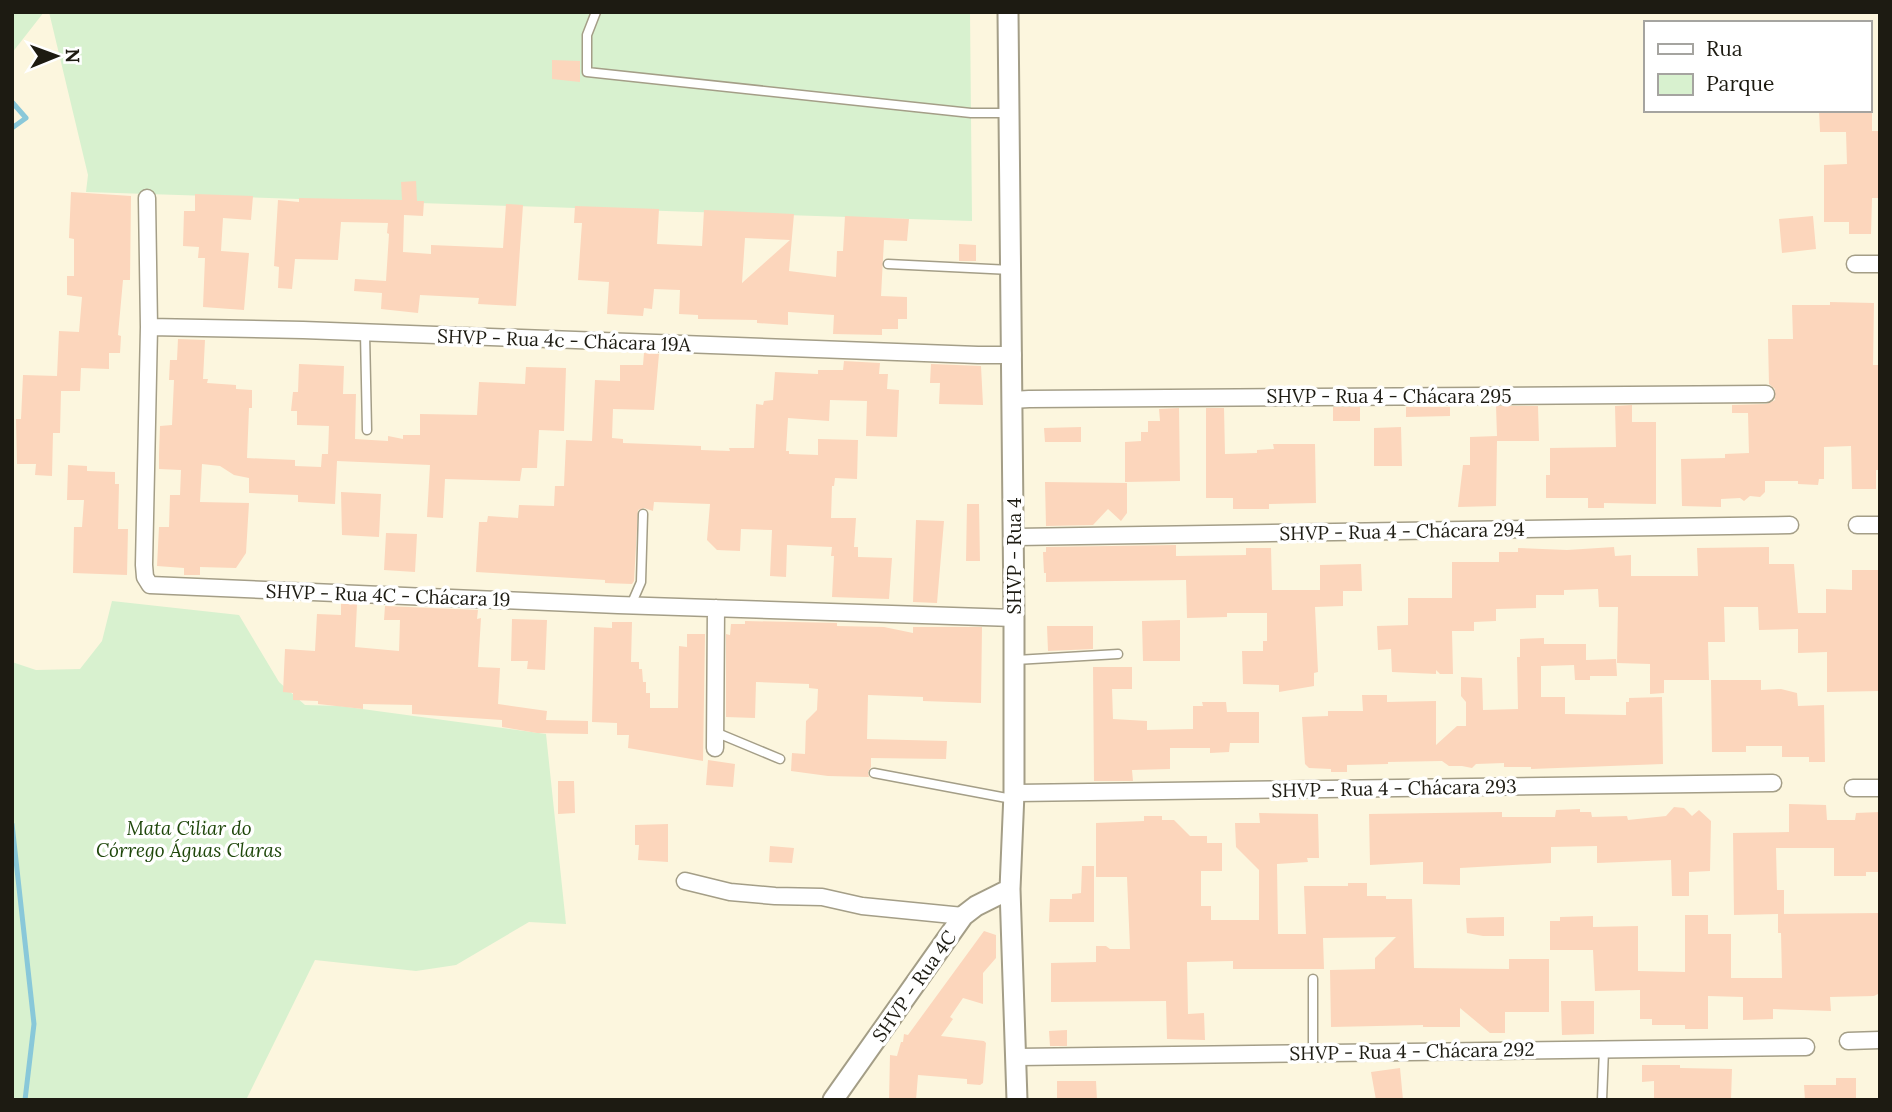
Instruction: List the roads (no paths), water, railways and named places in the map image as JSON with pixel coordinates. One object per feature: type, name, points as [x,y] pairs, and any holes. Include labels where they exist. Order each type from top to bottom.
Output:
[{"type":"street","name":"SHVP - Rua 4","points":[[1008,12],[1014,537],[1014,796],[1010,889],[1017,1100]]},
{"type":"street","name":"SHVP - Rua 4C - Chácara 19","points":[[147,198],[149,327],[144,565],[145,578],[150,585],[1014,618]]},
{"type":"street","points":[[1855,264],[1880,264]]},
{"type":"street","name":"SHVP - Rua 4c - Chácara 19A","points":[[149,327],[1013,355]]},
{"type":"street","name":"SHVP - Rua 4 - Chácara 295","points":[[1013,400],[1766,394]]},
{"type":"street","name":"SHVP - Rua 4 - Chácara 294","points":[[1014,537],[1790,525]]},
{"type":"street","points":[[1857,525],[1880,525]]},
{"type":"street","points":[[715,740],[716,608]]},
{"type":"street","name":"SHVP - Rua 4 - Chácara 293","points":[[1014,796],[1773,783]]},
{"type":"street","points":[[1853,788],[1880,788]]},
{"type":"street","points":[[685,881],[730,892],[775,897],[822,897],[862,906],[963,916]]},
{"type":"street","name":"SHVP - Rua 4C","points":[[833,1100],[963,916],[976,906],[1010,889]]},
{"type":"street","points":[[1847,1041],[1880,1040]]},
{"type":"street","name":"SHVP - Rua 4 - Chácara 292","points":[[1017,1057],[1806,1047]]},
{"type":"lane","points":[[596,12],[587,35],[587,72],[971,113],[1009,113]]},
{"type":"lane","points":[[888,264],[1011,270]]},
{"type":"lane","points":[[365,332],[367,430]]},
{"type":"lane","points":[[631,605],[641,582],[643,514]]},
{"type":"lane","points":[[1014,660],[1118,654]]},
{"type":"lane","points":[[715,740],[780,759]]},
{"type":"lane","points":[[874,773],[1014,796]]},
{"type":"lane","points":[[1313,979],[1313,1052]]},
{"type":"lane","points":[[1602,1100],[1604,1049]]},
{"type":"waterway","points":[[12,102],[26,118],[12,128]]},
{"type":"waterway","points":[[12,824],[34,1024],[25,1100]]},
{"type":"park label","name":"Mata Ciliar do Córrego Águas Claras","points":[[189,839]]}]
